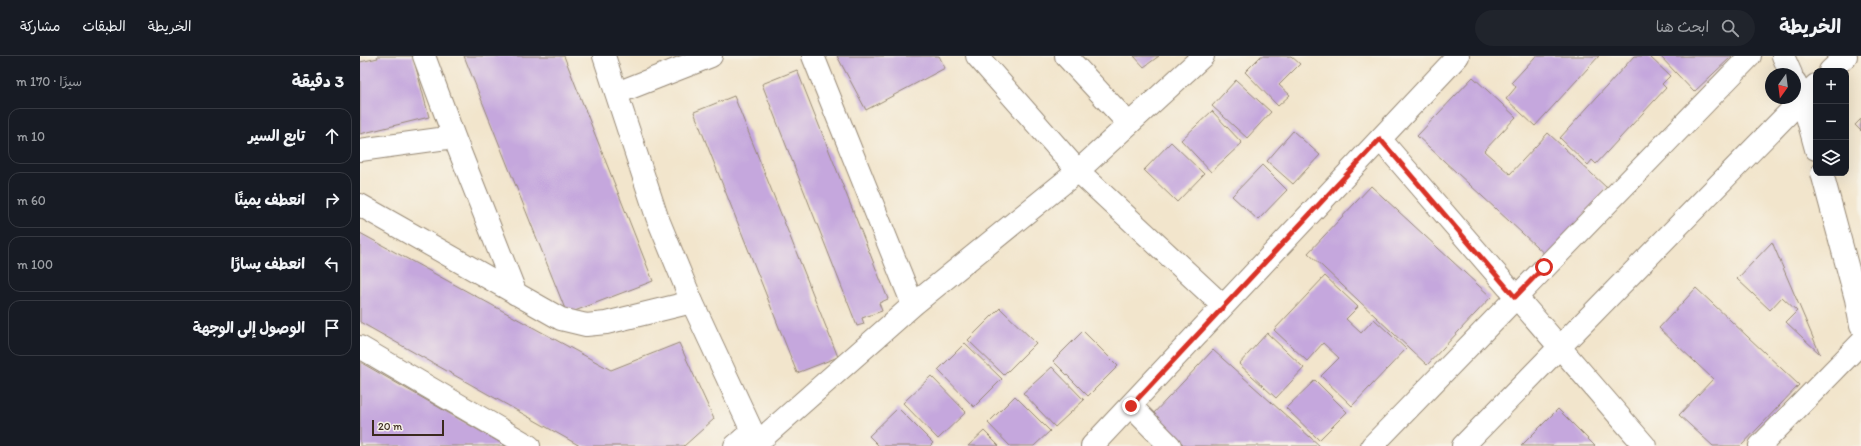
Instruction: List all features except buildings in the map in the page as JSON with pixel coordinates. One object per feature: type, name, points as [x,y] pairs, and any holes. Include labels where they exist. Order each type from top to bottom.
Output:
[{"type":"street","points":[[424,56],[454,137],[516,294]]},
{"type":"street","points":[[604,56],[657,217],[692,302],[756,440]]},
{"type":"street","points":[[617,93],[712,56]]},
{"type":"street","points":[[813,56],[913,305]]},
{"type":"street","points":[[977,56],[1078,171],[1223,306]]},
{"type":"street","points":[[1066,56],[1129,124]]},
{"type":"street","points":[[735,446],[756,440],[913,305],[1078,171],[1203,56]]},
{"type":"street","points":[[1092,446],[1458,56]]},
{"type":"street","points":[[1372,446],[1750,56]]},
{"type":"street","points":[[1783,56],[1788,68]]},
{"type":"street","points":[[1833,68],[1846,56]]},
{"type":"street","points":[[1804,88],[1814,140]]},
{"type":"street","points":[[1463,446],[1804,88]]},
{"type":"street","points":[[360,150],[454,137]]},
{"type":"street","points":[[1380,139],[1645,446]]},
{"type":"street","points":[[1823,176],[1858,296],[1861,326]]},
{"type":"street","points":[[360,205],[561,319],[586,325],[606,323],[692,302]]},
{"type":"street","points":[[1760,446],[1861,343]]},
{"type":"street","points":[[360,347],[528,446]]},
{"type":"street","points":[[1131,406],[1170,446]]},
{"type":"route","points":[[1131,406],[1380,139],[1515,297],[1544,267]]}]
